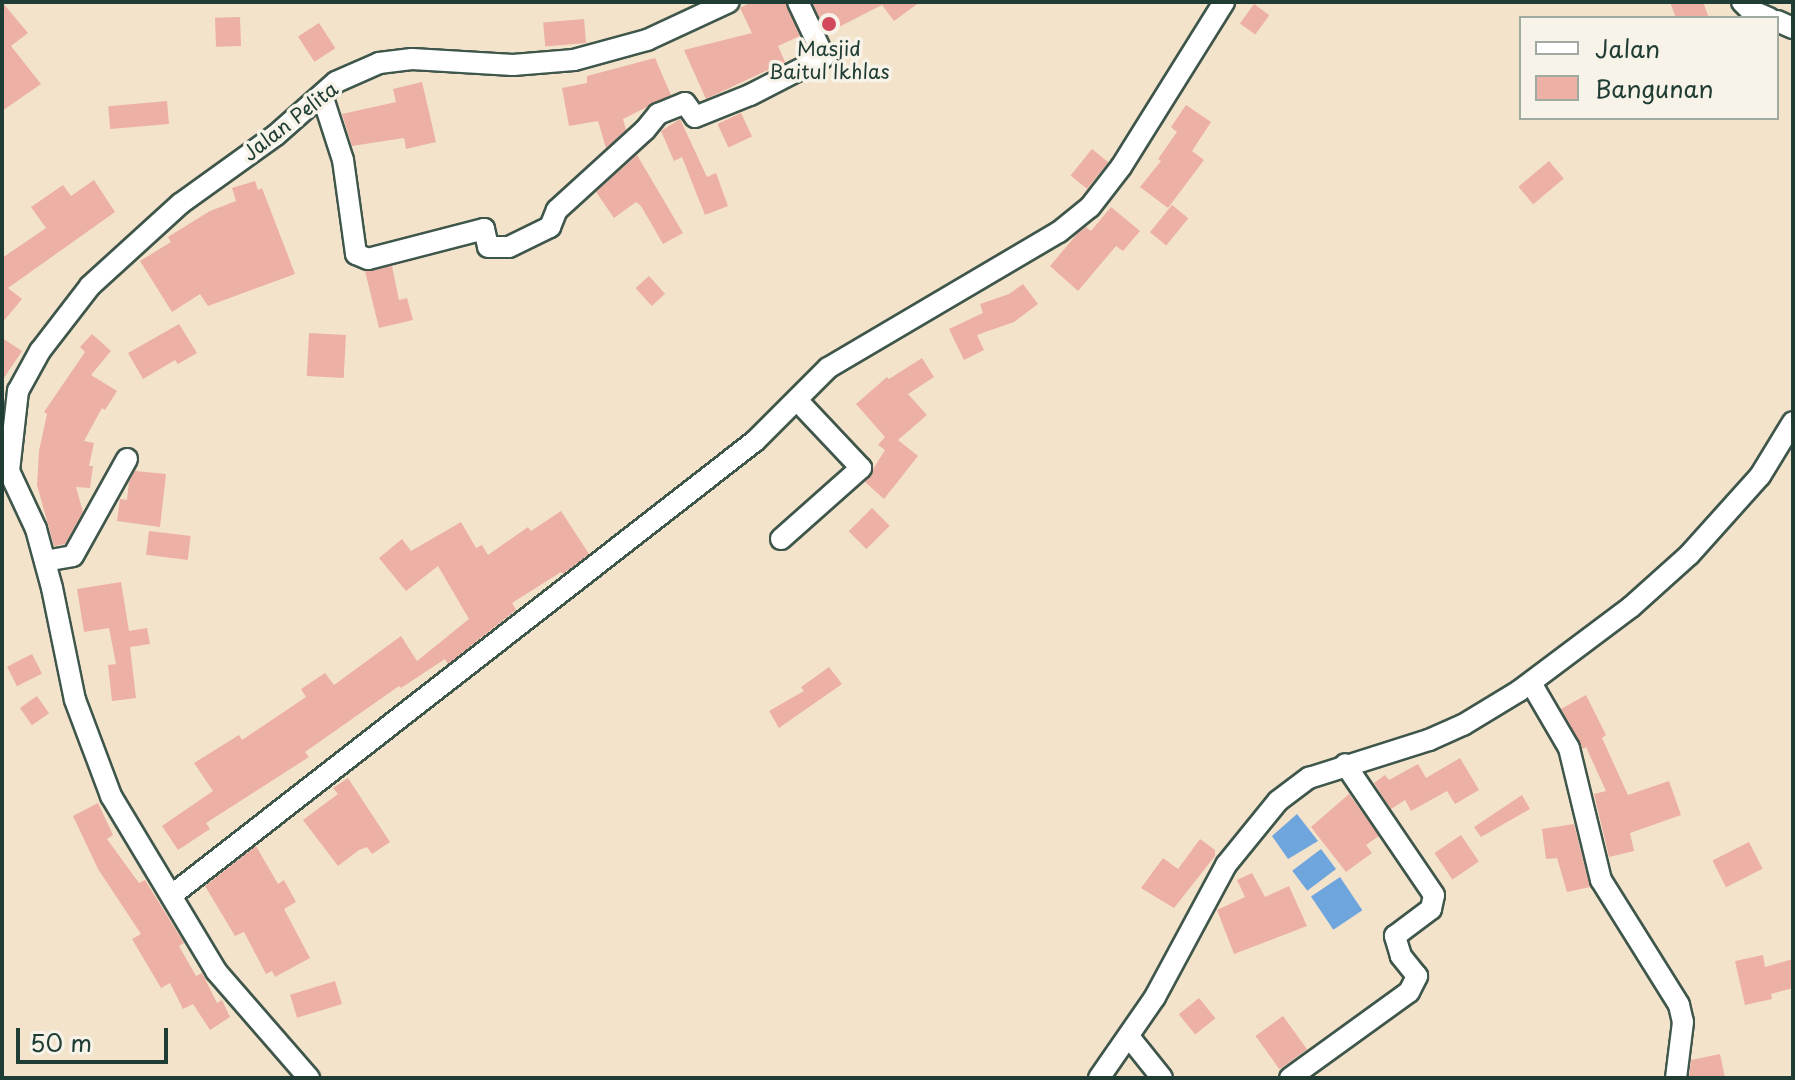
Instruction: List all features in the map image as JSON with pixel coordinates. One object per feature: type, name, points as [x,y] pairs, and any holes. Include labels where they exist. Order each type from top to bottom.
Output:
[{"type":"street","name":"Jalan Pelita","points":[[6,467],[18,391],[40,351],[90,286],[180,204],[276,135],[336,82],[379,63],[412,59],[513,65],[574,60],[647,40],[729,2]]},
{"type":"street","points":[[322,95],[343,160],[356,254],[368,259],[484,229],[488,247],[509,247],[550,227],[557,210],[645,130],[658,114],[685,103],[695,117],[703,115],[824,57],[798,2]]},
{"type":"street","points":[[172,895],[755,441],[828,368],[1059,232],[1090,207],[1129,154],[1224,2]]},
{"type":"street","points":[[1742,2],[1750,10],[1764,16]]},
{"type":"street","points":[[781,539],[861,468],[797,400]]},
{"type":"street","points":[[1099,1078],[1130,1038],[1226,865],[1248,834],[1278,801],[1309,778],[1345,764],[1429,740],[1463,725],[1531,683],[1631,607],[1689,555],[1760,476],[1793,422]]},
{"type":"street","points":[[45,561],[73,556],[127,459]]},
{"type":"street","points":[[6,467],[36,529],[80,714],[111,796],[216,971],[309,1078]]},
{"type":"street","points":[[1531,683],[1569,748],[1601,880],[1679,1005],[1683,1022],[1676,1078]]},
{"type":"street","points":[[1290,1078],[1409,992],[1417,976],[1401,956],[1395,936],[1431,909],[1434,895],[1345,764]]},
{"type":"street","points":[[1130,1038],[1162,1078]]},
{"type":"water","points":[[1297,814],[1318,841],[1288,859],[1272,836]]},
{"type":"water","points":[[1321,849],[1336,869],[1307,891],[1292,871]]},
{"type":"water","points":[[1340,877],[1362,910],[1333,930],[1311,897]]},
{"type":"building","points":[[2,2],[28,33],[11,46],[41,84],[2,111]]},
{"type":"building","points":[[751,2],[785,2],[800,36],[778,46],[785,62],[706,99],[684,50],[752,33],[740,8]]},
{"type":"building","name":"Masjid Baitul Ikhlas","points":[[812,2],[920,2],[894,21],[882,5],[827,33]]},
{"type":"building","points":[[1670,2],[1703,2],[1708,16],[1675,16]]},
{"type":"building","points":[[1254,4],[1269,15],[1255,35],[1240,23]]},
{"type":"building","points":[[240,17],[241,46],[216,47],[215,18]]},
{"type":"building","points":[[584,19],[586,43],[545,46],[543,23]]},
{"type":"building","points":[[319,23],[335,48],[314,62],[298,37]]},
{"type":"building","points":[[655,58],[671,95],[623,119],[626,130],[606,148],[598,121],[569,126],[562,88],[587,83],[587,76]]},
{"type":"building","points":[[422,82],[436,142],[406,149],[404,138],[352,146],[342,114],[396,102],[393,89]]},
{"type":"building","points":[[167,101],[169,124],[110,129],[108,106]]},
{"type":"building","points":[[1186,105],[1211,122],[1192,151],[1204,160],[1168,208],[1140,187],[1161,161],[1158,159],[1177,132],[1171,127]]},
{"type":"building","points":[[741,113],[752,137],[728,148],[717,124]]},
{"type":"building","points":[[680,119],[707,177],[716,173],[728,206],[705,215],[682,157],[674,161],[661,131]]},
{"type":"building","points":[[1092,149],[1108,162],[1087,189],[1071,175]]},
{"type":"building","points":[[637,155],[683,233],[663,244],[636,202],[614,218],[596,192]]},
{"type":"building","points":[[1549,161],[1564,179],[1533,204],[1518,187]]},
{"type":"building","points":[[94,180],[115,212],[8,288],[22,299],[2,323],[2,258],[46,228],[31,207],[63,185],[71,196]]},
{"type":"building","points":[[255,181],[258,190],[262,188],[295,274],[208,306],[200,294],[172,312],[140,261],[171,242],[168,237],[210,211],[236,201],[232,188]]},
{"type":"building","points":[[1172,205],[1188,218],[1166,245],[1150,232]]},
{"type":"building","points":[[1111,207],[1140,231],[1123,251],[1116,246],[1078,291],[1050,266],[1077,234],[1086,227],[1091,231]]},
{"type":"building","points":[[392,266],[399,300],[407,298],[413,320],[379,328],[365,271]]},
{"type":"building","points":[[649,276],[665,294],[652,306],[636,288]]},
{"type":"building","points":[[1023,284],[1038,304],[1014,322],[977,335],[984,350],[964,360],[949,329],[983,313],[980,304],[1009,294]]},
{"type":"building","points":[[179,324],[197,353],[178,364],[175,360],[143,379],[128,353]]},
{"type":"building","points":[[309,333],[346,335],[344,378],[307,376]]},
{"type":"building","points":[[92,334],[111,351],[91,375],[117,391],[105,410],[102,408],[84,441],[94,443],[89,466],[93,466],[90,488],[76,487],[83,512],[65,544],[54,546],[37,485],[39,451],[47,414],[44,412],[85,352],[80,347]]},
{"type":"building","points":[[2,338],[22,351],[2,381]]},
{"type":"building","points":[[922,358],[934,377],[908,394],[927,415],[898,440],[918,456],[884,499],[865,482],[885,450],[878,445],[885,437],[856,404],[887,377],[889,379]]},
{"type":"building","points":[[135,471],[166,474],[160,527],[117,521],[120,499],[127,500],[129,482]]},
{"type":"building","points":[[872,508],[890,526],[866,549],[849,531]]},
{"type":"building","points":[[561,511],[589,554],[563,574],[561,572],[512,603],[516,610],[448,664],[445,659],[401,688],[399,686],[305,752],[309,757],[206,823],[210,829],[178,850],[162,826],[213,791],[194,763],[239,735],[242,740],[306,697],[301,689],[325,673],[334,685],[401,636],[417,661],[469,619],[438,566],[406,591],[379,558],[402,539],[411,551],[461,522],[476,548],[482,545],[488,555],[528,527],[531,531]]},
{"type":"building","points":[[149,531],[191,536],[188,560],[146,555]]},
{"type":"building","points":[[121,582],[129,631],[147,628],[150,644],[130,647],[136,698],[112,701],[108,665],[116,664],[109,628],[84,632],[77,589]]},
{"type":"building","points":[[32,654],[42,674],[17,686],[7,667]]},
{"type":"building","points":[[829,667],[842,684],[779,728],[769,711],[804,691],[801,687]]},
{"type":"building","points":[[1586,695],[1606,735],[1602,738],[1628,795],[1669,781],[1681,815],[1630,833],[1634,851],[1609,857],[1594,794],[1606,791],[1586,747],[1583,749],[1561,709]]},
{"type":"building","points":[[37,696],[49,713],[32,725],[20,708]]},
{"type":"building","points":[[1460,758],[1479,790],[1455,804],[1447,791],[1411,811],[1405,800],[1391,809],[1374,783],[1385,775],[1389,780],[1418,764],[1426,778]]},
{"type":"building","points":[[348,778],[390,842],[372,854],[367,847],[359,850],[338,866],[303,820],[338,794],[333,788]]},
{"type":"building","points":[[1349,794],[1379,836],[1366,845],[1372,853],[1346,872],[1311,827]]},
{"type":"building","points":[[1522,795],[1530,809],[1481,837],[1474,827]]},
{"type":"building","points":[[98,803],[113,835],[107,839],[139,883],[145,880],[184,943],[179,946],[196,976],[202,973],[217,1003],[222,1000],[230,1017],[210,1030],[193,1004],[183,1009],[170,983],[161,988],[132,939],[141,934],[98,869],[73,816]]},
{"type":"building","points":[[1574,824],[1590,887],[1567,892],[1557,858],[1546,859],[1542,829]]},
{"type":"building","points":[[1461,835],[1479,862],[1452,879],[1434,853]]},
{"type":"building","points":[[1200,839],[1215,850],[1215,856],[1174,908],[1141,888],[1163,858],[1178,869]]},
{"type":"building","points":[[1749,842],[1763,869],[1726,887],[1712,861]]},
{"type":"building","points":[[256,846],[278,884],[284,880],[296,902],[284,909],[310,958],[275,977],[272,971],[266,974],[244,932],[235,936],[205,886]]},
{"type":"building","points":[[1252,873],[1265,897],[1289,886],[1307,926],[1234,954],[1217,910],[1245,897],[1237,880]]},
{"type":"building","points":[[1763,955],[1765,967],[1793,959],[1793,988],[1771,994],[1772,999],[1745,1005],[1735,961]]},
{"type":"building","points":[[335,981],[342,1004],[297,1018],[290,995]]},
{"type":"building","points":[[1199,998],[1215,1018],[1195,1035],[1179,1014]]},
{"type":"building","points":[[1283,1016],[1307,1049],[1280,1069],[1255,1036]]},
{"type":"building","points":[[1720,1054],[1725,1078],[1689,1078],[1691,1060]]},
{"type":"place","name":"Masjid Baitul Ikhlas","points":[[829,24]]}]
